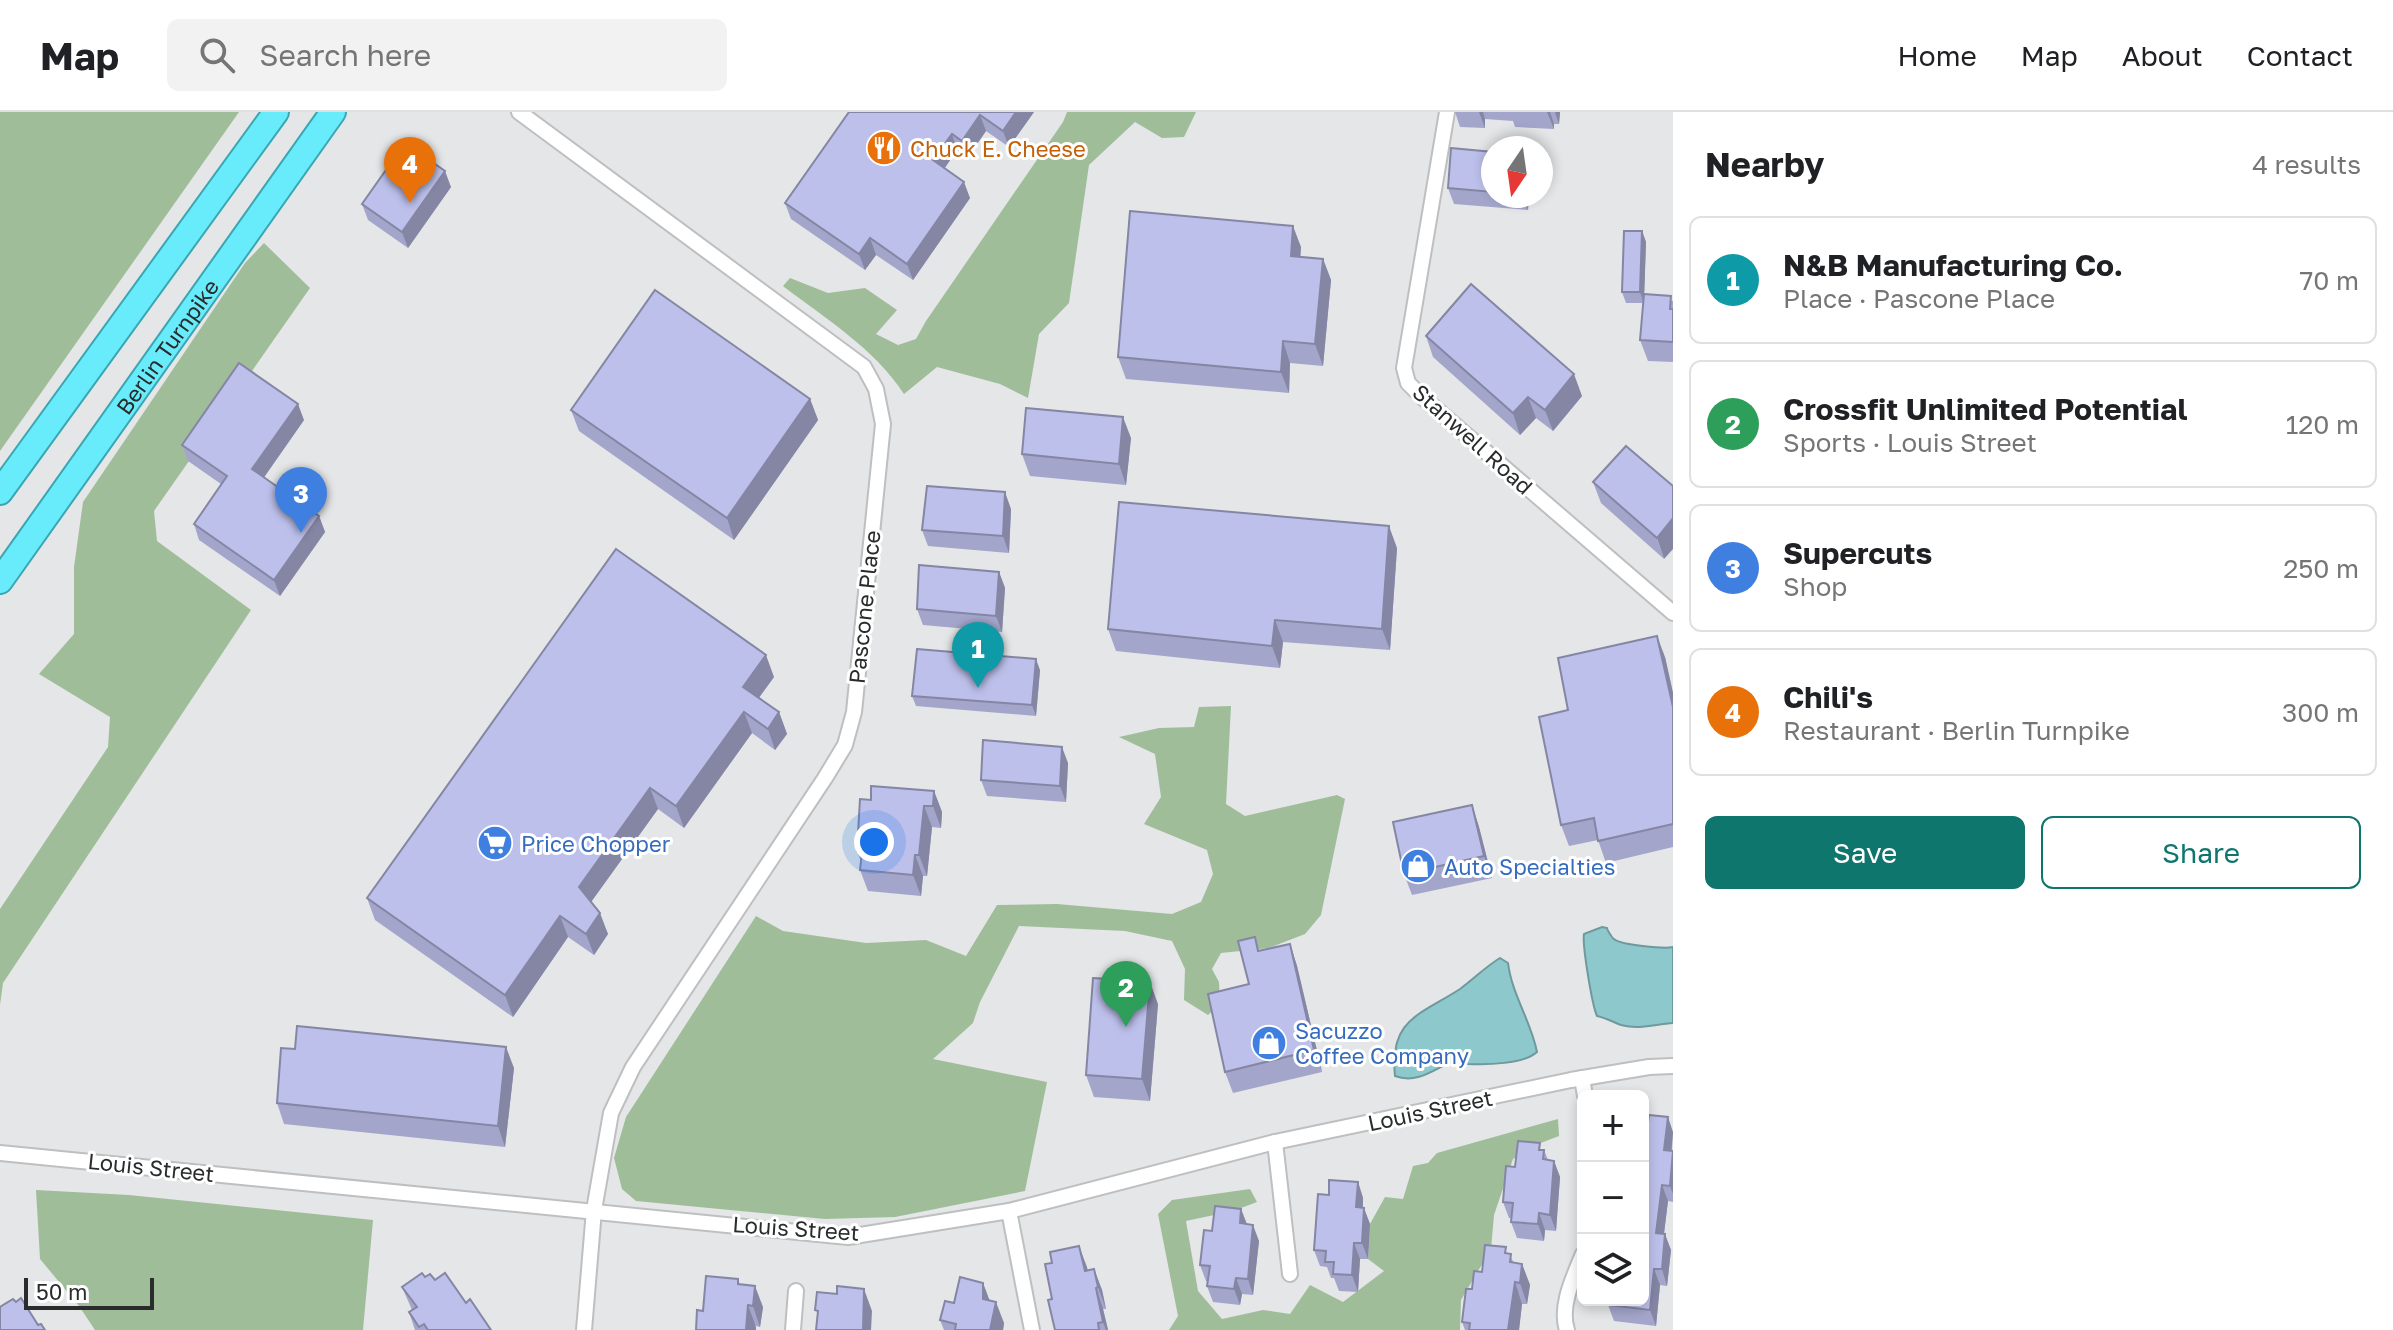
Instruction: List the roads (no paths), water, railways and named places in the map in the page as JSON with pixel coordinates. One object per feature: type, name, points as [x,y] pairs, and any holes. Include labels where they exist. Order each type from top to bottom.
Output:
[{"type":"highway","points":[[0,492],[276,112]]},
{"type":"highway","name":"Berlin Turnpike","points":[[0,581],[333,112]]},
{"type":"street","name":"Pascone Place","points":[[519,112],[864,367],[876,389],[883,424],[854,712],[845,745],[633,1067],[611,1113],[594,1210],[584,1330]]},
{"type":"street","name":"Stanwell Road","points":[[1447,112],[1404,375],[1408,383],[1433,406],[1673,613]]},
{"type":"street","name":"Louis Street","points":[[0,1153],[848,1237],[1009,1211],[1275,1142],[1582,1078],[1673,1066]]},
{"type":"street","points":[[1582,1078],[1584,1090]]},
{"type":"street","points":[[1275,1142],[1290,1274]]},
{"type":"street","points":[[1009,1211],[1032,1330]]},
{"type":"street","points":[[1567,1330],[1564,1321],[1570,1287],[1577,1269]]},
{"type":"street","points":[[793,1330],[796,1291]]},
{"type":"water","points":[[1607,928],[1613,939],[1625,943],[1673,947],[1673,1023],[1628,1026],[1597,1016],[1588,975],[1584,934]]},
{"type":"water","points":[[1500,958],[1508,963],[1537,1052],[1523,1059],[1494,1064],[1468,1064],[1464,1058],[1422,1076],[1395,1076],[1397,1042],[1410,1021],[1460,989]]},
{"type":"place","name":"Chuck E. Cheese","points":[[884,148]]},
{"type":"place","name":"Chili's","points":[[410,203]]},
{"type":"place","name":"Supercuts","points":[[301,533]]},
{"type":"place","name":"N&B Manufacturing Co.","points":[[978,688]]},
{"type":"place","name":"Price Chopper","points":[[495,843]]},
{"type":"place","name":"Auto Specialties","points":[[1418,866]]},
{"type":"place","name":"Crossfit Unlimited Potential","points":[[1126,1027]]},
{"type":"place","name":"Sacuzzo Coffee Company","points":[[1269,1043]]}]
